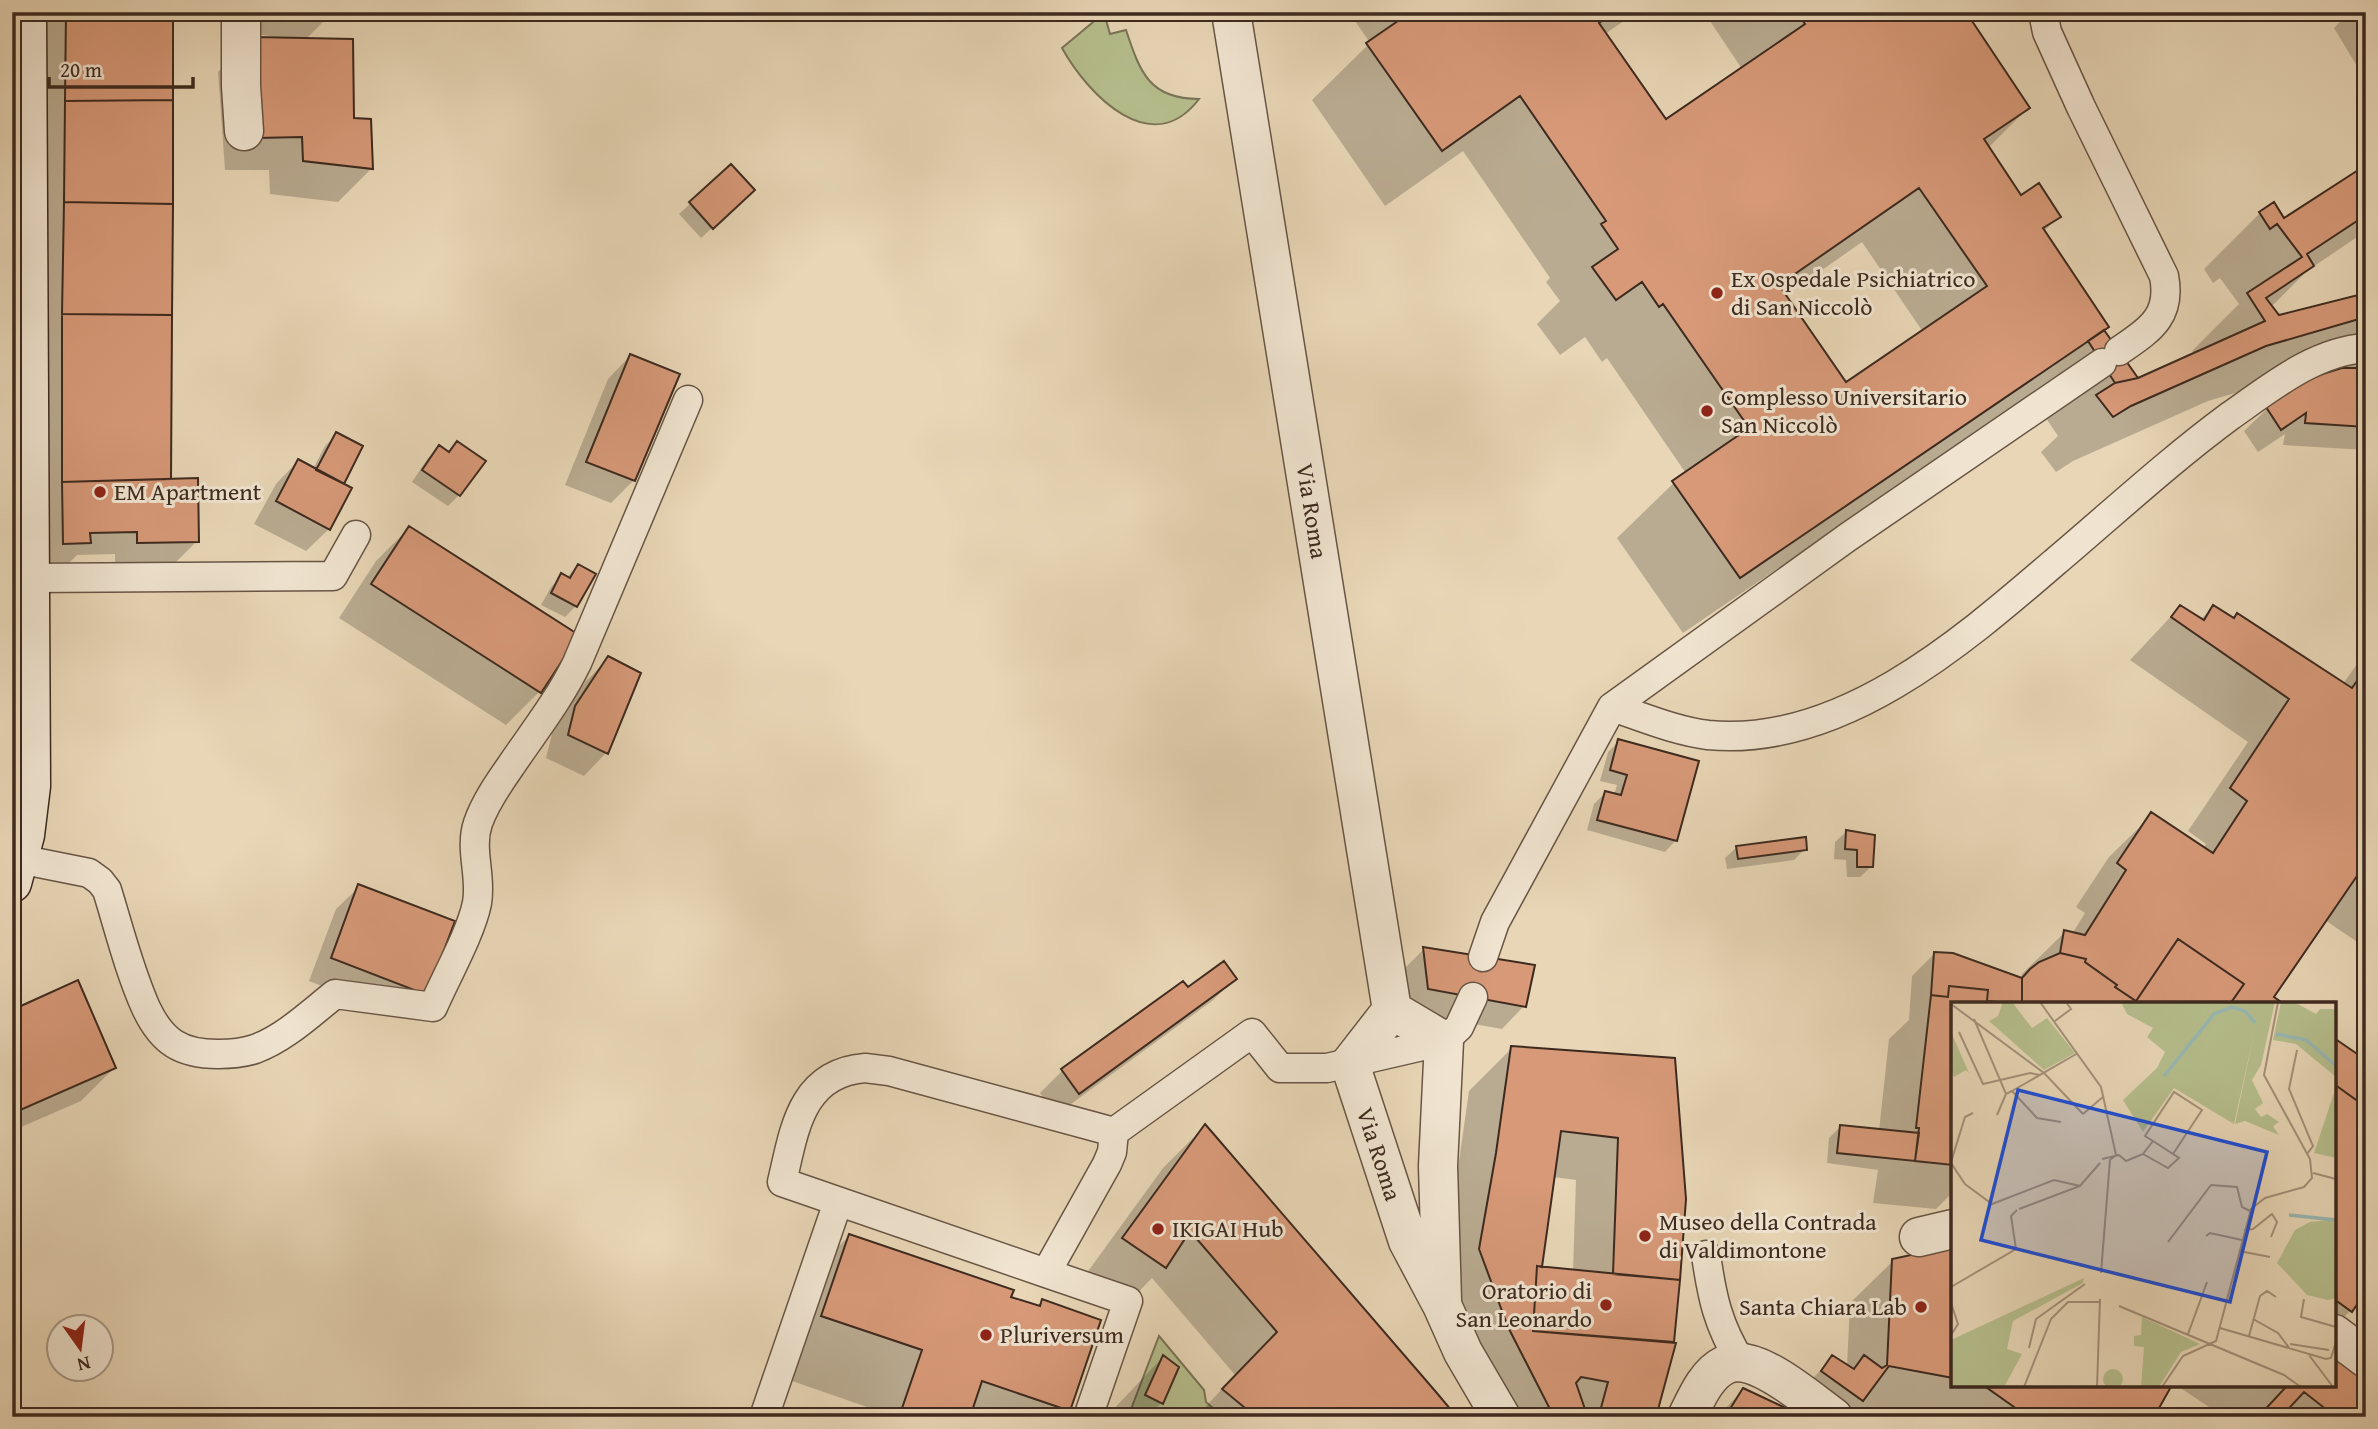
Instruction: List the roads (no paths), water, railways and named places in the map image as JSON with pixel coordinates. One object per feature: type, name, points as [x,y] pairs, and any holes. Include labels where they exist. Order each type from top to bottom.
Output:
[{"type":"street","points":[[16,871],[29,813],[31,786],[21,678],[29,578],[21,477],[27,12]]},
{"type":"street","points":[[241,12],[244,131]]},
{"type":"street","name":"Via Roma","points":[[1231,12],[1392,1010]]},
{"type":"street","points":[[1350,1064],[1392,1010],[1444,1041]]},
{"type":"street","name":"Via Roma","points":[[1442,1305],[1438,1166],[1444,1041]]},
{"type":"street","name":"Via Roma","points":[[1350,1064],[1408,1241],[1463,1352],[1501,1417]]},
{"type":"street","points":[[2336,1336],[2366,1358]]},
{"type":"street","points":[[1687,1417],[1711,1376],[1723,1366],[1741,1362],[1768,1372],[1833,1417]]},
{"type":"lane","points":[[1483,957],[1495,922],[1612,707],[1849,537],[2143,335],[2157,321],[2165,302],[2164,276],[2076,96],[2047,32],[2043,12]]},
{"type":"lane","points":[[1612,707],[1678,729],[1735,735],[1805,724],[1854,705],[1910,674],[1970,633],[2197,441],[2256,398],[2313,363],[2344,351],[2366,348]]},
{"type":"lane","points":[[16,871],[89,873],[100,881],[107,890],[131,971],[147,1010],[170,1040],[190,1052],[230,1054],[256,1048],[289,1030],[335,994],[433,1007],[477,904],[478,865],[474,838],[477,824],[498,785],[573,670],[688,400]]},
{"type":"lane","points":[[29,578],[333,576],[356,536]]},
{"type":"lane","points":[[1046,1273],[1108,1164],[1114,1132],[1252,1032],[1280,1068],[1311,1069],[1350,1064],[1444,1041],[1459,1027],[1473,997]]},
{"type":"lane","points":[[1088,1417],[1128,1301],[782,1182],[805,1103],[828,1079],[846,1071],[865,1068],[889,1070],[1114,1132]]},
{"type":"lane","points":[[764,1417],[838,1202]]},
{"type":"lane","points":[[1706,1255],[1715,1308],[1727,1340],[1741,1362]]},
{"type":"place","name":"Ex Ospedale Psichiatrico di San Niccolò","points":[[1717,293]]},
{"type":"place","name":"Complesso Universitario San Niccolò","points":[[1707,411]]},
{"type":"place","name":"EM Apartment","points":[[100,492]]},
{"type":"place","name":"IKIGAI Hub","points":[[1158,1229]]},
{"type":"place","name":"Museo della Contrada di Valdimontone","points":[[1645,1236]]},
{"type":"place","name":"Oratorio di San Leonardo","points":[[1606,1305]]},
{"type":"place","name":"Santa Chiara Lab","points":[[1921,1307]]},
{"type":"place","name":"Pluriversum","points":[[986,1335]]}]
